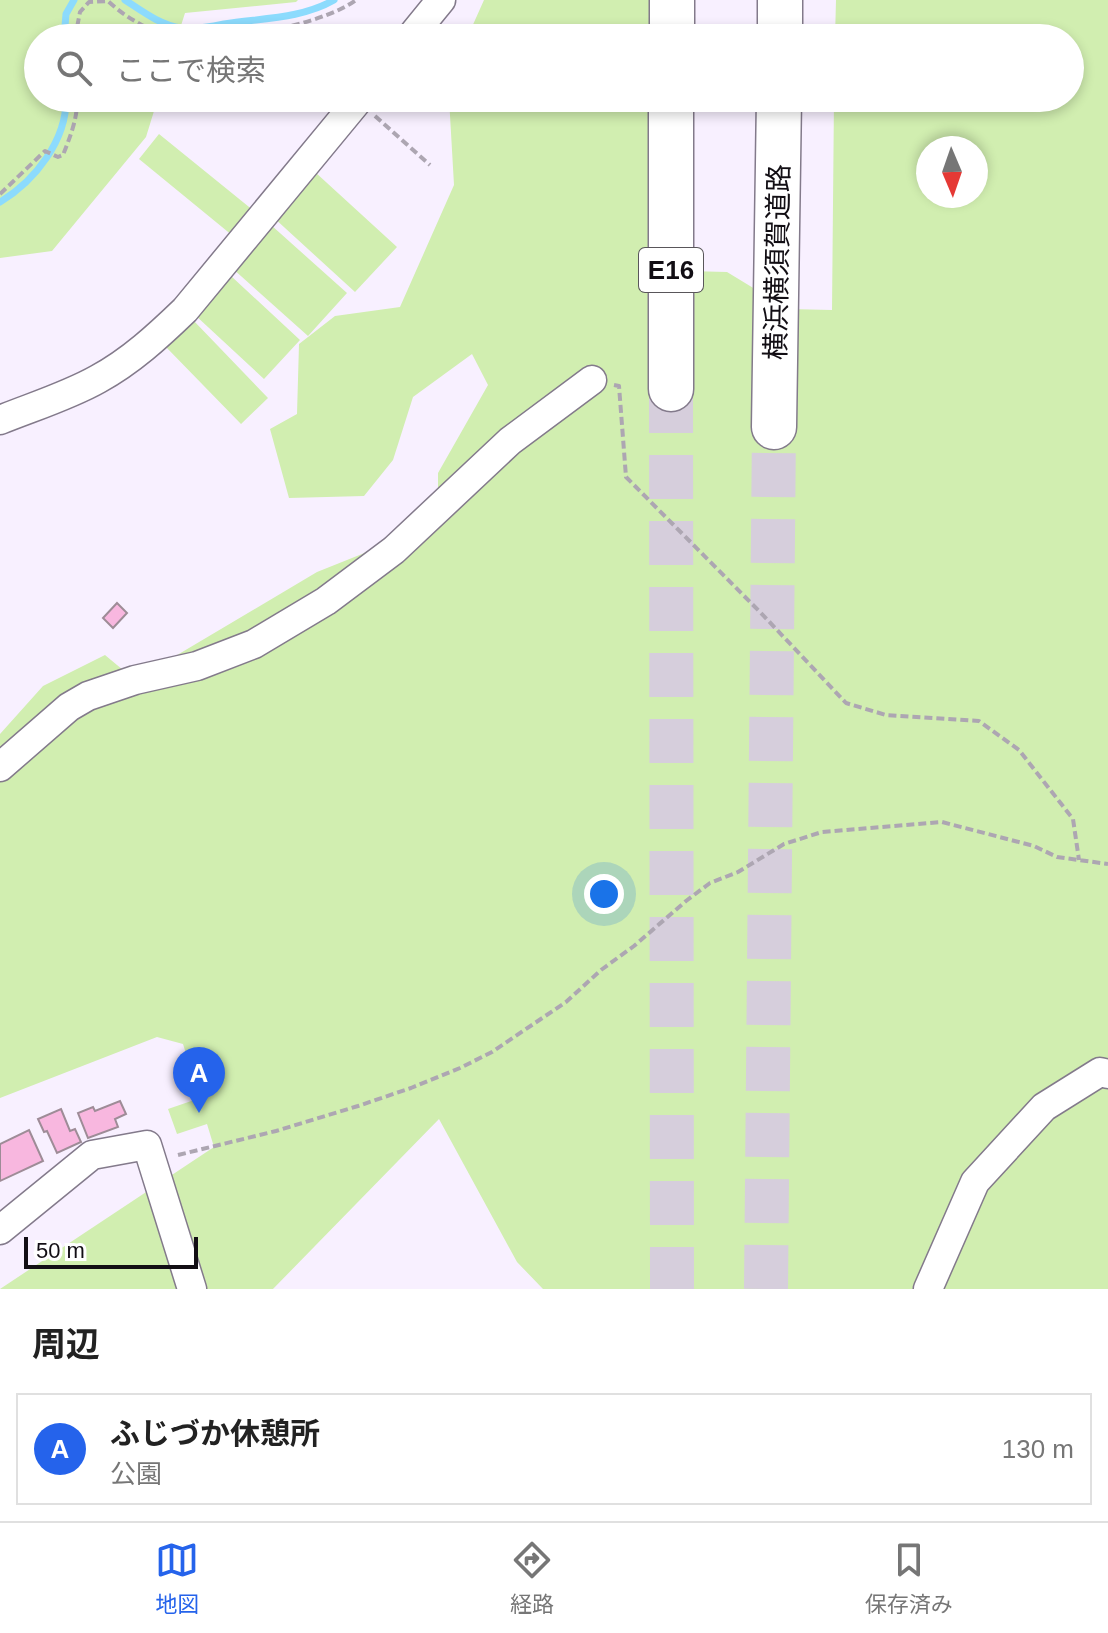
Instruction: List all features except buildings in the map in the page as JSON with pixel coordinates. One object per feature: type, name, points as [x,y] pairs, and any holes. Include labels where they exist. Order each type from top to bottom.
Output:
[{"type":"highway","points":[[672,0],[672,24]]},
{"type":"highway","points":[[780,0],[780,24]]},
{"type":"highway","name":"E16","points":[[671,112],[671,389]]},
{"type":"highway","name":"横浜横須賀道路","points":[[774,427],[779,112]]},
{"type":"street","points":[[421,24],[441,0]]},
{"type":"street","points":[[0,420],[96,380],[155,340],[185,310],[348,112]]},
{"type":"street","points":[[0,767],[69,707],[88,696],[135,680],[197,666],[254,644],[326,601],[394,550],[510,441],[592,380]]},
{"type":"street","points":[[928,1289],[975,1182],[1044,1107],[1100,1072],[1108,1074]]},
{"type":"street","points":[[0,1230],[92,1155],[147,1145],[192,1289]]},
{"type":"path","points":[[293,24],[330,15],[356,0]]},
{"type":"path","points":[[78,24],[80,12],[89,2],[108,1],[122,14],[142,24]]},
{"type":"path","points":[[0,194],[45,151],[58,157],[63,155],[77,112]]},
{"type":"path","points":[[373,112],[430,165]]},
{"type":"path","points":[[592,380],[619,386],[626,477],[846,703],[886,715],[979,721],[1019,750],[1073,819],[1079,860]]},
{"type":"path","points":[[181,1155],[358,1106],[423,1083],[492,1052],[566,1002],[710,883],[738,872],[784,844],[822,832],[942,822],[1034,846],[1057,857],[1108,864]]},
{"type":"green space","points":[[0,0],[298,0],[185,13],[181,24],[24,24],[24,112],[154,112],[146,137],[52,251],[0,258]]},
{"type":"green space","points":[[484,0],[656,0],[655,24],[473,24]]},
{"type":"green space","points":[[836,0],[1108,0],[1108,1289],[543,1289],[517,1262],[439,1119],[273,1289],[0,1289],[214,1147],[207,1124],[177,1134],[168,1109],[200,1098],[183,1044],[157,1037],[0,1098],[0,734],[43,686],[105,655],[135,680],[317,572],[362,554],[433,513],[438,497],[438,473],[488,385],[472,354],[413,397],[393,460],[364,496],[289,498],[270,429],[297,414],[299,344],[335,316],[400,307],[454,185],[450,112],[658,112],[688,271],[727,272],[788,309],[832,310],[834,112],[1084,112],[1084,24],[835,24]]},
{"type":"green space","points":[[159,134],[254,211],[233,236],[139,159]]},
{"type":"green space","points":[[315,172],[397,247],[355,292],[273,217]]},
{"type":"green space","points":[[271,225],[347,293],[308,336],[232,268]]},
{"type":"green space","points":[[231,276],[300,340],[264,379],[195,315]]},
{"type":"green space","points":[[193,320],[268,398],[241,424],[165,346]]},
{"type":"waterway","points":[[65,24],[66,14],[74,0]]},
{"type":"waterway","points":[[125,0],[166,24]]},
{"type":"waterway","points":[[224,24],[308,11],[334,0]]},
{"type":"waterway","points":[[0,202],[37,171],[55,144],[65,112]]},
{"type":"tunnel","points":[[671,389],[672,1289]]},
{"type":"tunnel","points":[[766,1289],[774,427]]},
{"type":"place","name":"ふじづか休憩所","points":[[199,1113]]}]
